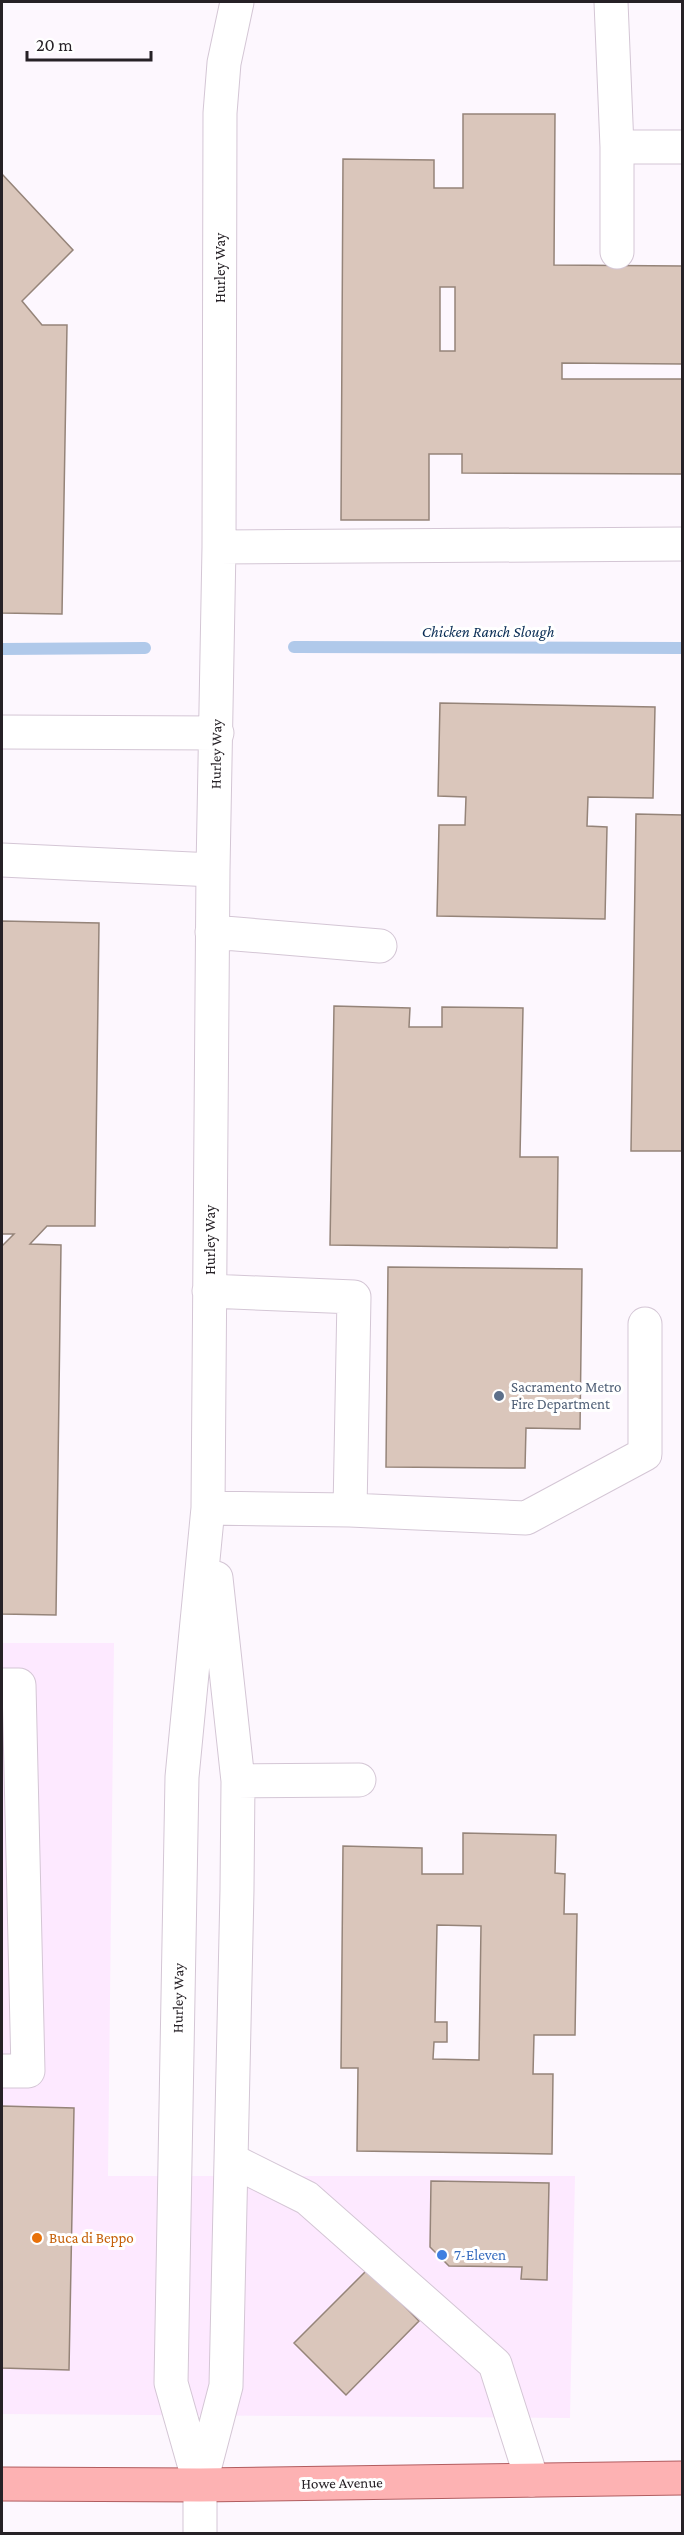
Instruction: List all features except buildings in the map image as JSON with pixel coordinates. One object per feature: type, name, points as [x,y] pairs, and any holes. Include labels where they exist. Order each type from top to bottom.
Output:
[{"type":"main road","name":"Howe Avenue","points":[[2,2484],[200,2485],[682,2478]]},
{"type":"street","name":"Hurley Way","points":[[200,2485],[171,2383],[182,1777],[208,1508],[212,932],[219,547],[220,113],[224,63],[237,2]]},
{"type":"street","points":[[611,2],[617,147],[617,252]]},
{"type":"street","points":[[617,147],[682,147]]},
{"type":"street","points":[[219,547],[682,544]]},
{"type":"street","points":[[2,732],[217,733]]},
{"type":"street","points":[[2,860],[213,870]]},
{"type":"street","points":[[212,932],[380,946]]},
{"type":"street","points":[[209,1291],[354,1297],[350,1510]]},
{"type":"street","points":[[208,1508],[350,1510],[525,1518],[645,1454],[645,1324]]},
{"type":"street","name":"Hurley Way","points":[[200,2534],[200,2485],[226,2386],[238,1781],[208,1508]]},
{"type":"street","points":[[2,1684],[19,1685],[12,1883],[28,2071],[2,2072]]},
{"type":"street","points":[[238,1781],[359,1780]]},
{"type":"street","points":[[231,2160],[307,2198],[495,2364],[532,2480]]},
{"type":"shaded area","points":[[2,1643],[114,1643],[108,2176],[575,2176],[570,2418],[2,2414]]},
{"type":"waterway","name":"Chicken Ranch Slough","points":[[294,647],[682,648]]},
{"type":"waterway","name":"Chicken Ranch Slough","points":[[2,649],[145,648]]},
{"type":"place","name":"Sacramento Metro Fire Department","points":[[499,1396]]},
{"type":"place","name":"Buca di Beppo","points":[[37,2238]]},
{"type":"place","name":"7-Eleven","points":[[442,2255]]}]
